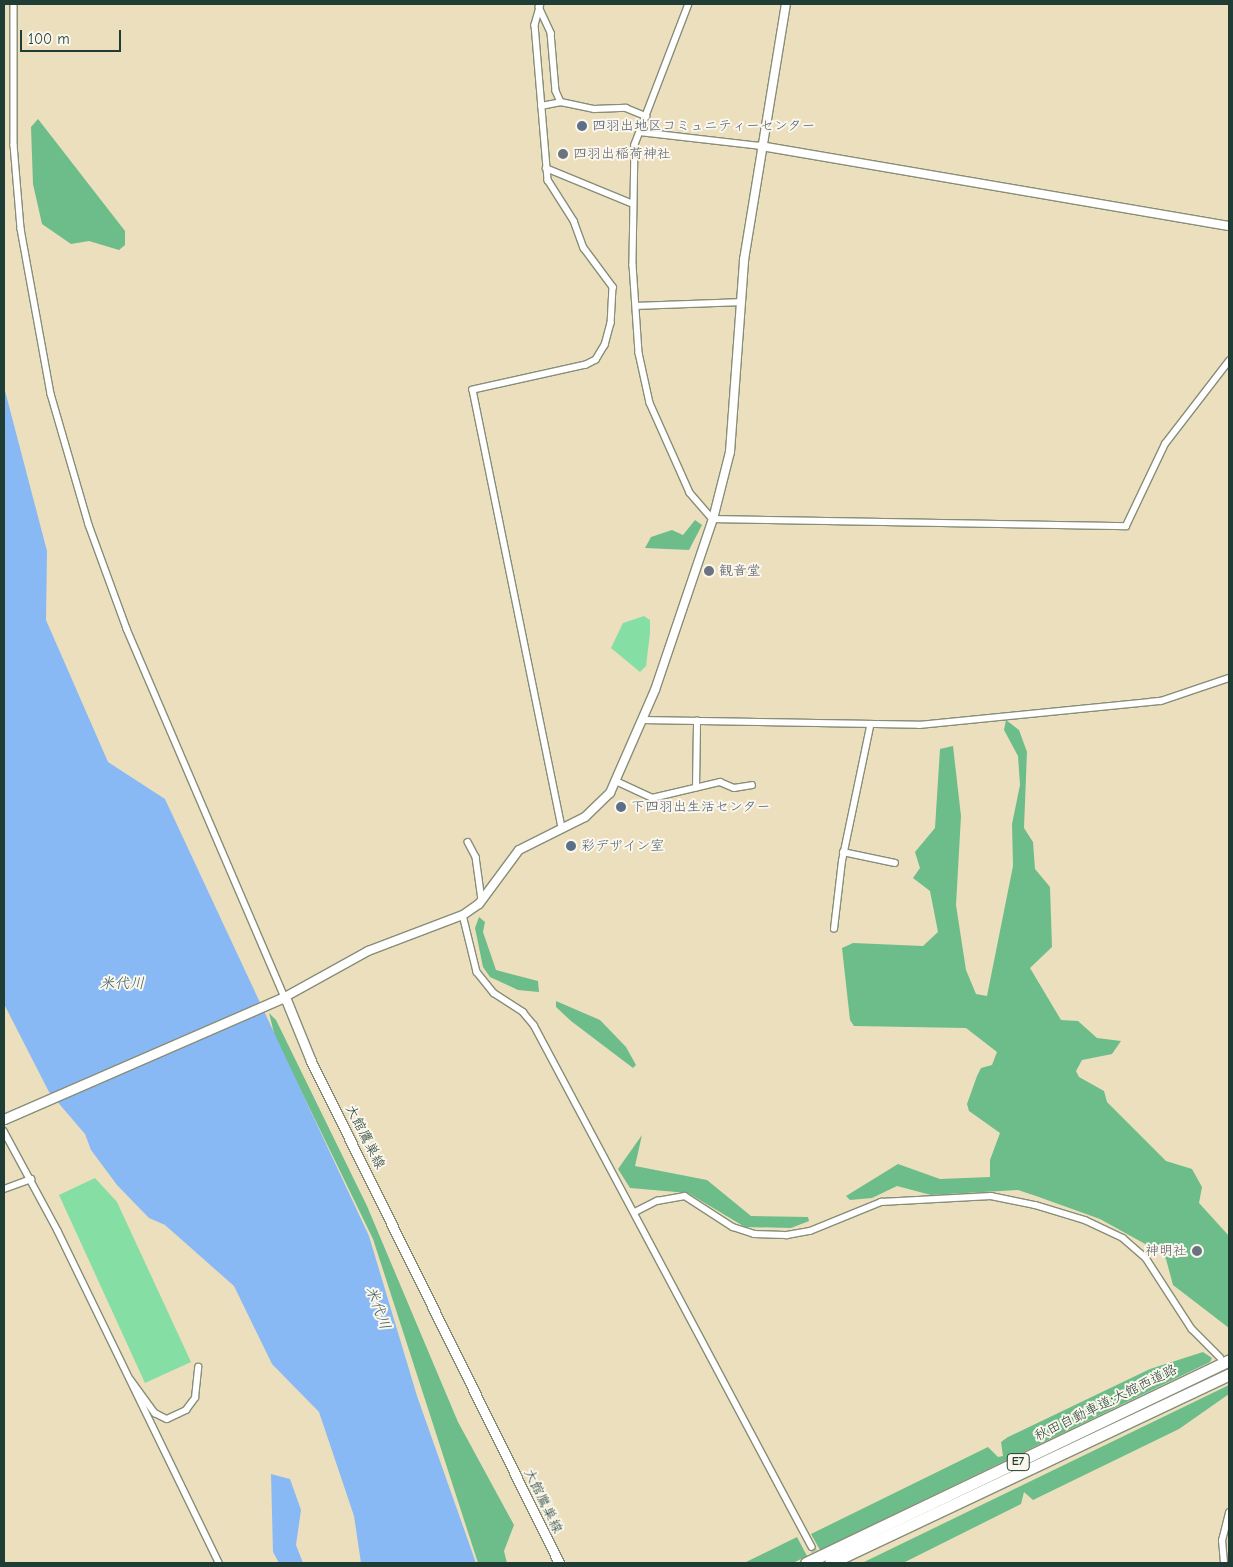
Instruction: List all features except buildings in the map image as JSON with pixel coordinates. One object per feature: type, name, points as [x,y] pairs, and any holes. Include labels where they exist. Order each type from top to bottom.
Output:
[{"type":"highway","name":"秋田自動車道;大館西道路","points":[[806,1563],[1224,1358]]},
{"type":"highway","name":"秋田自動車道;大館西道路","points":[[830,1563],[1229,1374]]},
{"type":"main road","points":[[4,1119],[285,997]]},
{"type":"main road","name":"大館鷹巣線","points":[[285,997],[311,1061],[559,1563]]},
{"type":"street","points":[[14,4],[14,144],[21,229],[51,394],[88,525],[126,629],[285,997],[382,944],[463,915],[482,900],[520,850],[598,807],[616,781],[642,720],[713,519],[735,415],[741,302],[761,146],[786,4]]},
{"type":"street","points":[[689,4],[640,132],[631,172],[631,203],[639,353],[650,403],[690,493],[713,519],[1126,526],[1165,444],[1229,361]]},
{"type":"street","points":[[540,5],[550,33],[556,91],[561,102]]},
{"type":"street","points":[[540,5],[535,25],[546,168],[550,184],[574,221],[584,248],[613,286],[606,345],[596,360],[586,365],[473,390],[562,828]]},
{"type":"street","points":[[541,106],[561,102],[594,109],[626,108],[646,116]]},
{"type":"street","points":[[640,132],[761,146],[1229,226]]},
{"type":"street","points":[[546,168],[631,203]]},
{"type":"street","points":[[637,306],[741,302]]},
{"type":"street","points":[[642,720],[870,727],[1161,701],[1229,678]]},
{"type":"street","points":[[696,788],[697,721]]},
{"type":"street","points":[[834,930],[843,852],[870,727]]},
{"type":"street","points":[[616,781],[652,798],[720,782],[734,788],[752,785]]},
{"type":"street","points":[[468,842],[476,857],[482,900]]},
{"type":"street","points":[[843,852],[895,863]]},
{"type":"street","points":[[463,915],[477,972],[494,993],[523,1012],[534,1025],[812,1547]]},
{"type":"street","points":[[4,1131],[31,1179],[219,1563]]},
{"type":"street","points":[[4,1189],[31,1179]]},
{"type":"street","points":[[635,1212],[657,1201],[685,1196],[733,1227],[754,1234],[787,1235],[816,1229],[881,1202],[991,1196],[1017,1200],[1086,1220],[1123,1238],[1146,1258],[1192,1329],[1224,1358]]},
{"type":"street","points":[[126,1375],[155,1413],[167,1420],[186,1410],[195,1398],[198,1367]]},
{"type":"street","points":[[1224,1563],[1222,1541],[1229,1513]]},
{"type":"green space","points":[[38,119],[125,231],[125,245],[119,250],[89,241],[71,244],[42,224],[33,184],[31,127]]},
{"type":"green space","points":[[695,520],[702,525],[689,550],[645,548],[651,537],[672,530],[683,535]]},
{"type":"green space","points":[[644,616],[650,620],[650,633],[646,666],[640,672],[611,648],[623,623]]},
{"type":"green space","points":[[1006,720],[1019,730],[1027,752],[1024,828],[1033,842],[1035,869],[1050,887],[1052,947],[1030,968],[1061,1020],[1078,1021],[1097,1038],[1121,1041],[1112,1054],[1082,1060],[1076,1071],[1079,1077],[1104,1091],[1107,1102],[1166,1161],[1192,1169],[1202,1187],[1199,1203],[1229,1236],[1229,1328],[1173,1285],[1166,1259],[1156,1250],[1100,1219],[1036,1196],[1018,1190],[931,1195],[897,1186],[872,1198],[850,1200],[846,1196],[898,1164],[940,1179],[990,1177],[990,1160],[1000,1133],[969,1111],[967,1104],[981,1068],[992,1065],[997,1052],[966,1028],[854,1026],[850,1020],[842,948],[853,943],[923,946],[938,932],[930,891],[913,878],[920,868],[915,852],[935,828],[940,749],[953,746],[961,816],[956,905],[966,970],[976,994],[987,996],[1013,866],[1012,824],[1020,785],[1018,756],[1004,730]]},
{"type":"green space","points":[[479,917],[485,922],[483,932],[496,970],[538,981],[539,992],[518,990],[490,977],[483,967],[475,928]]},
{"type":"green space","points":[[556,1001],[600,1020],[626,1047],[636,1065],[633,1068],[571,1021],[556,1007]]},
{"type":"green space","points":[[269,1013],[276,1020],[367,1206],[458,1422],[514,1525],[504,1551],[507,1563],[478,1563],[373,1239],[275,1037]]},
{"type":"green space","points":[[642,1135],[635,1166],[707,1180],[751,1216],[808,1217],[809,1221],[791,1228],[745,1227],[688,1193],[630,1188],[618,1169]]},
{"type":"green space","points":[[95,1178],[117,1202],[191,1362],[145,1383],[59,1195]]},
{"type":"green space","points":[[1203,1352],[1212,1358],[1210,1362],[820,1550],[811,1534],[988,1447],[998,1457],[1003,1456],[1001,1442],[1008,1437],[1150,1369]]},
{"type":"green space","points":[[1229,1385],[1229,1394],[1179,1429],[1033,1500],[1024,1492],[1021,1504],[903,1563],[862,1563]]},
{"type":"green space","points":[[797,1537],[807,1556],[793,1563],[744,1563]]},
{"type":"water","name":"米代川","points":[[4,387],[47,551],[46,620],[108,762],[165,799],[369,1236],[417,1396],[476,1563],[361,1563],[354,1516],[319,1412],[272,1364],[234,1286],[165,1225],[149,1218],[117,1185],[91,1150],[85,1134],[49,1092],[4,1004]]},
{"type":"water","points":[[271,1474],[290,1479],[301,1510],[296,1545],[303,1563],[279,1563],[273,1552]]},
{"type":"tunnel","points":[[812,1547],[820,1563]]},
{"type":"place","name":"四羽出地区コミュニティーセンター","points":[[582,126]]},
{"type":"place","name":"四羽出稲荷神社","points":[[563,154]]},
{"type":"place","name":"観音堂","points":[[709,571]]},
{"type":"place","name":"下四羽出生活センター","points":[[621,807]]},
{"type":"place","name":"彩デザイン室","points":[[571,846]]},
{"type":"place","name":"神明社","points":[[1197,1251]]}]
